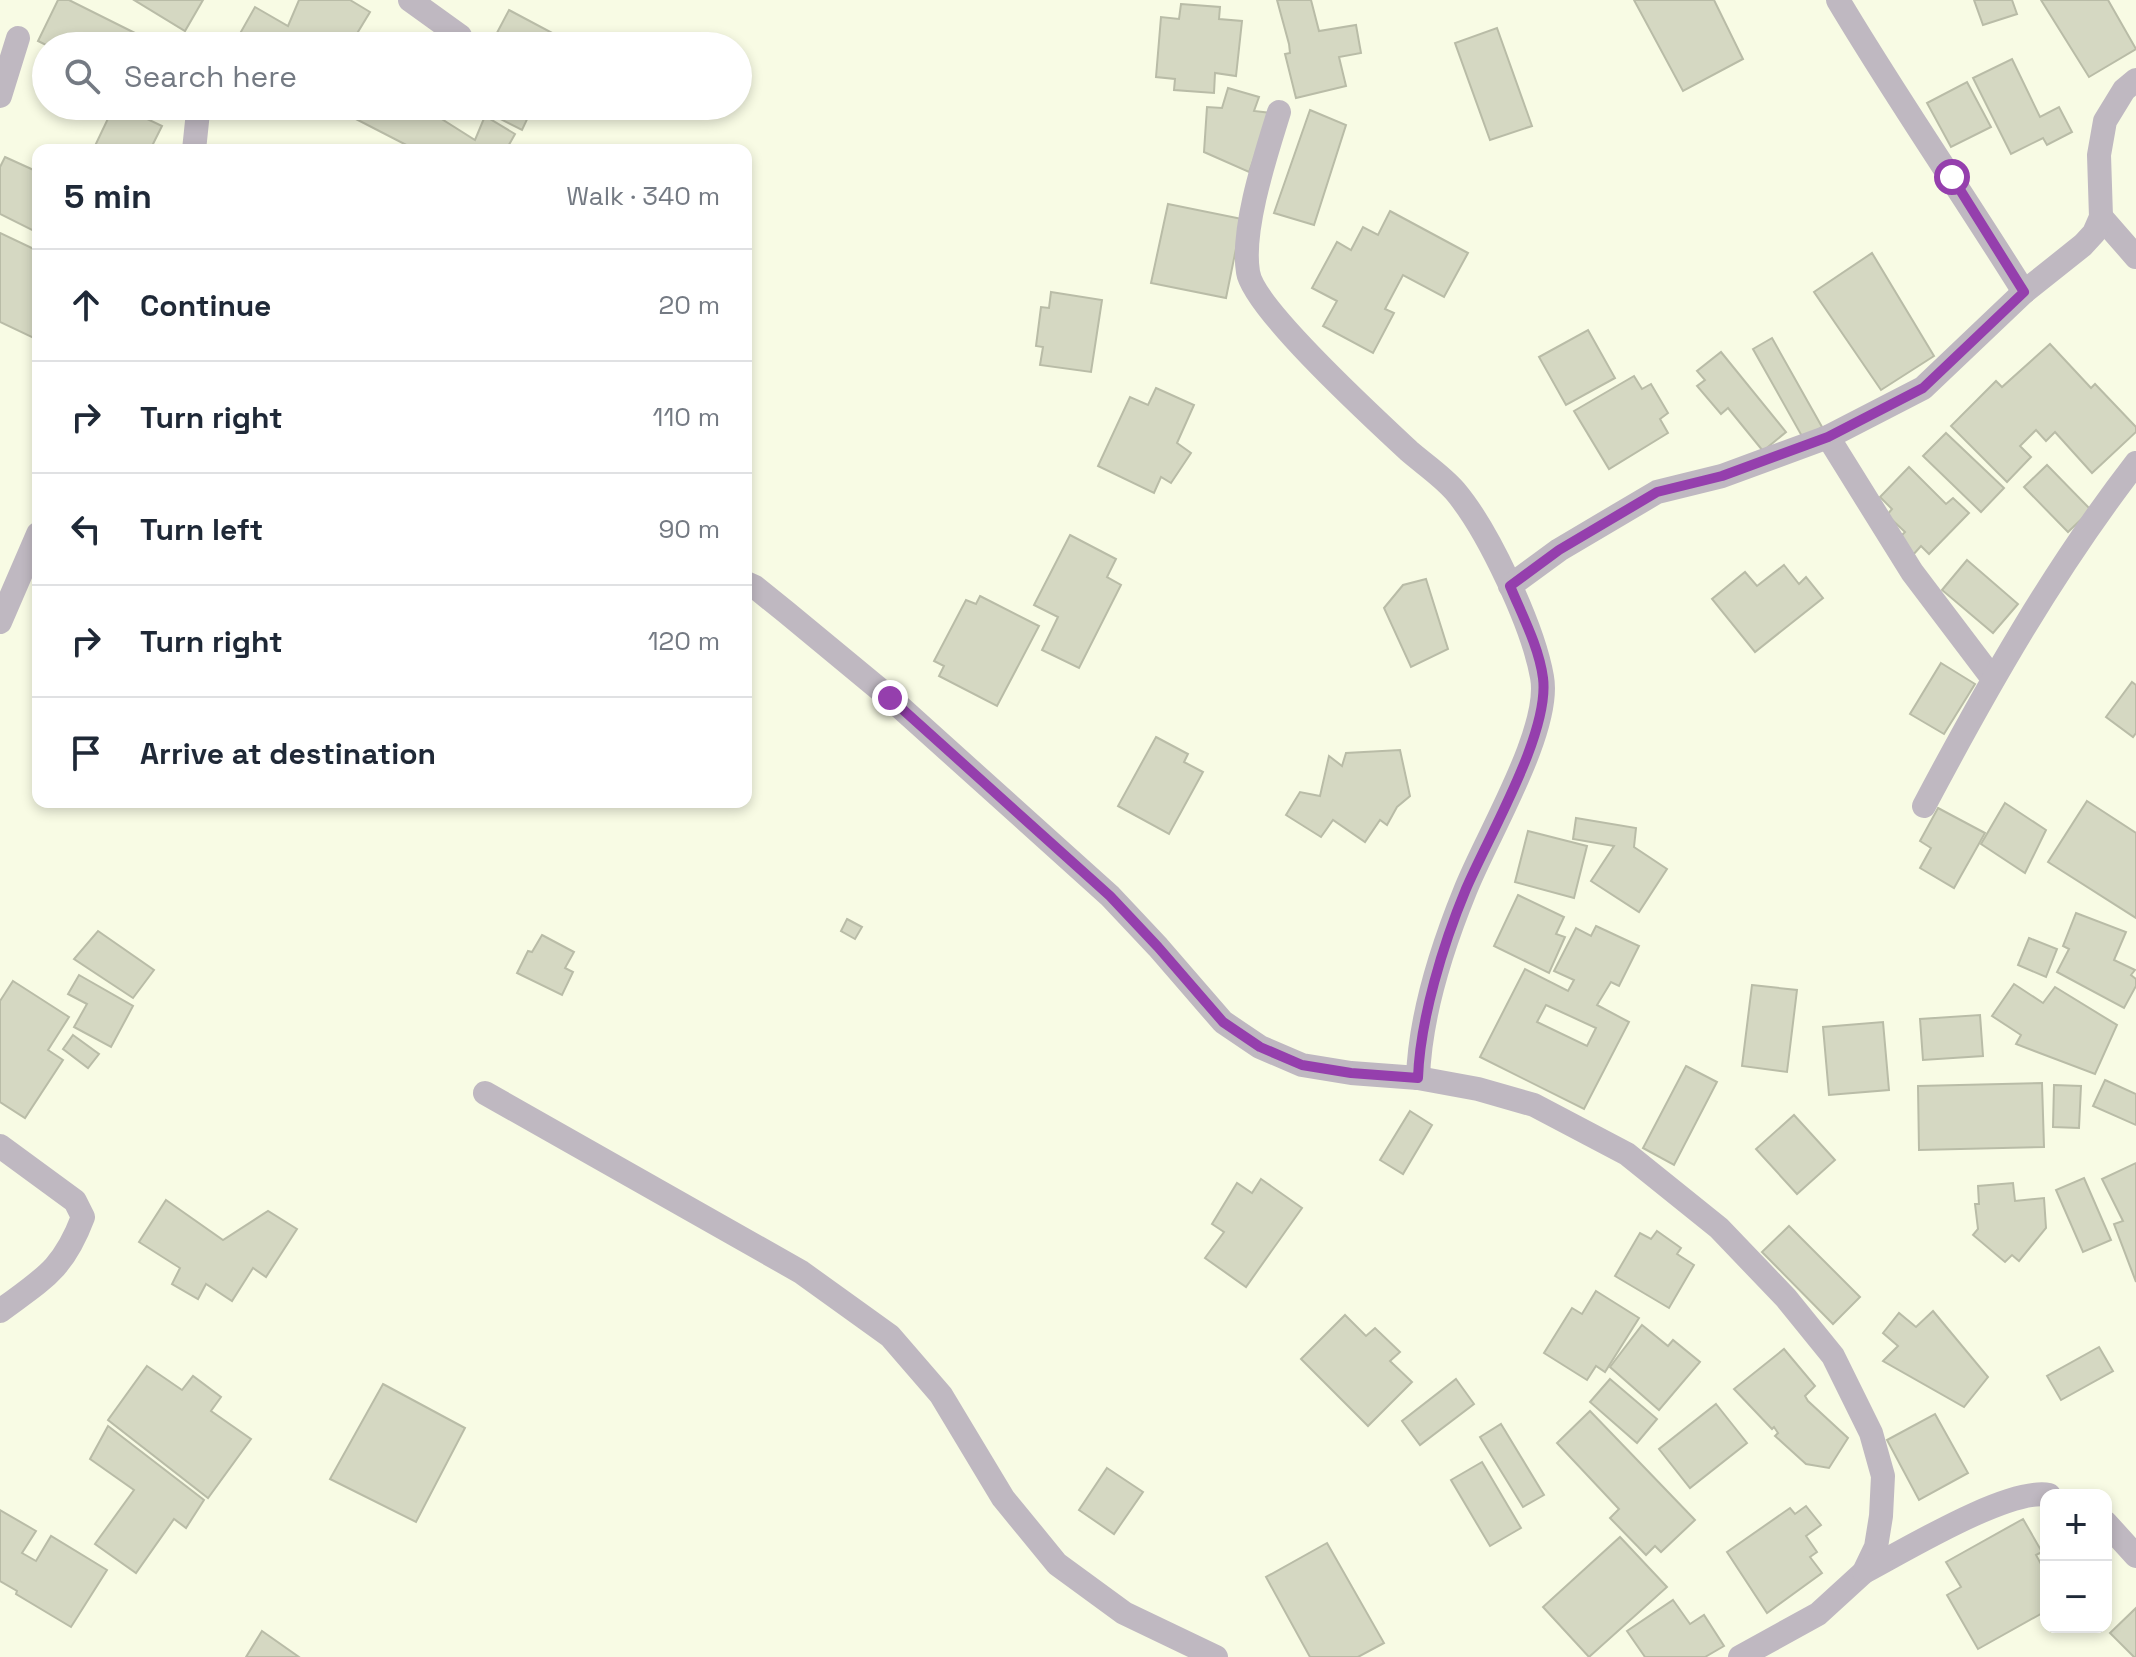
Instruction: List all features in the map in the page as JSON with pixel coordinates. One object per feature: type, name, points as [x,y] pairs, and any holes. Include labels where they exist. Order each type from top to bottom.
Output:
[{"type":"street","points":[[410,0],[454,32]]},
{"type":"street","points":[[1838,0],[1888,84],[1952,177],[2024,292]]},
{"type":"street","points":[[0,96],[18,38]]},
{"type":"street","points":[[1510,586],[1559,550],[1657,492],[1722,476],[1828,437],[1923,388],[2024,292],[2094,233],[2101,217],[2099,155],[2105,121],[2124,90],[2136,80]]},
{"type":"street","points":[[1279,112],[1249,236],[1248,274],[1261,301],[1281,324],[1377,420],[1453,490],[1475,518],[1510,586],[1533,643],[1543,680],[1539,721],[1465,891],[1423,1024],[1418,1078]]},
{"type":"street","points":[[195,144],[197,120]]},
{"type":"street","points":[[2101,217],[2136,257]]},
{"type":"street","points":[[1828,437],[1912,572],[1993,679]]},
{"type":"street","points":[[1924,806],[1993,679],[2066,562],[2136,463]]},
{"type":"street","points":[[0,622],[32,549]]},
{"type":"street","points":[[752,586],[890,698],[1110,896],[1223,1022],[1260,1047],[1302,1065],[1351,1073],[1418,1078],[1478,1089],[1534,1105],[1627,1154],[1719,1228],[1786,1298],[1833,1356],[1871,1433],[1883,1476],[1881,1516],[1876,1547],[1864,1572]]},
{"type":"street","points":[[485,1093],[801,1272],[890,1336],[941,1395],[1003,1498],[1057,1564],[1124,1613],[1216,1657]]},
{"type":"street","points":[[0,1146],[75,1201],[83,1217],[73,1243],[55,1270],[0,1311]]},
{"type":"street","points":[[1740,1657],[1818,1614],[1864,1572],[1995,1505],[2040,1493]]},
{"type":"street","points":[[2112,1530],[2136,1556]]},
{"type":"building","points":[[58,0],[69,0],[133,32],[42,32]]},
{"type":"building","points":[[134,0],[203,0],[185,31]]},
{"type":"building","points":[[299,0],[350,0],[370,12],[358,32],[241,32],[255,7],[288,26]]},
{"type":"building","points":[[1277,0],[1311,0],[1319,31],[1356,25],[1361,53],[1339,57],[1346,86],[1296,98],[1285,54],[1290,53],[1289,44]]},
{"type":"building","points":[[1634,0],[1714,0],[1743,59],[1683,91]]},
{"type":"building","points":[[1974,0],[2012,0],[2017,14],[1983,25]]},
{"type":"building","points":[[2041,0],[2108,0],[2136,49],[2089,77]]},
{"type":"building","points":[[1181,4],[1220,7],[1219,19],[1242,21],[1236,76],[1215,73],[1214,93],[1174,90],[1175,79],[1156,77],[1161,17],[1179,19]]},
{"type":"building","points":[[509,10],[550,32],[497,32]]},
{"type":"building","points":[[1497,28],[1532,126],[1490,140],[1455,43]]},
{"type":"building","points":[[2012,59],[2040,117],[2059,107],[2072,132],[2047,145],[2043,138],[2011,154],[1973,78]]},
{"type":"building","points":[[1967,82],[1991,127],[1951,147],[1927,103]]},
{"type":"building","points":[[1228,88],[1259,97],[1254,111],[1271,113],[1249,172],[1204,152],[1207,107],[1222,108]]},
{"type":"building","points":[[1310,110],[1346,125],[1314,225],[1274,213]]},
{"type":"building","points":[[107,120],[149,120],[162,126],[153,144],[96,144]]},
{"type":"building","points":[[358,120],[443,120],[475,140],[483,120],[492,120],[515,134],[509,144],[404,144]]},
{"type":"building","points":[[502,120],[527,120],[522,130]]},
{"type":"building","points":[[5,157],[32,169],[32,230],[0,214],[0,167]]},
{"type":"building","points":[[1168,204],[1242,219],[1226,298],[1151,283]]},
{"type":"building","points":[[1390,211],[1468,253],[1444,297],[1403,275],[1385,309],[1394,313],[1373,353],[1323,326],[1337,301],[1312,288],[1337,242],[1351,250],[1363,227],[1378,235]]},
{"type":"building","points":[[0,233],[32,248],[32,337],[0,322]]},
{"type":"building","points":[[1872,253],[1934,356],[1881,390],[1814,292]]},
{"type":"building","points":[[1051,292],[1102,300],[1091,372],[1040,365],[1043,347],[1036,346],[1041,307],[1049,308]]},
{"type":"building","points":[[1588,330],[1615,378],[1566,405],[1539,357]]},
{"type":"building","points":[[1772,338],[1822,427],[1803,438],[1753,349]]},
{"type":"building","points":[[2050,344],[2091,388],[2095,384],[2136,427],[2136,432],[2092,473],[2055,432],[2046,441],[2036,430],[2020,446],[2031,457],[2007,482],[1951,426],[1996,381],[2002,387]]},
{"type":"building","points":[[1721,352],[1786,432],[1763,451],[1728,408],[1721,414],[1697,386],[1705,380],[1697,371]]},
{"type":"building","points":[[1634,376],[1642,389],[1651,384],[1668,413],[1660,419],[1668,433],[1609,469],[1574,411]]},
{"type":"building","points":[[1156,388],[1194,405],[1177,443],[1191,453],[1171,483],[1161,477],[1154,493],[1098,466],[1130,397],[1148,405]]},
{"type":"building","points":[[1946,433],[2004,488],[1981,512],[1923,456]]},
{"type":"building","points":[[2047,465],[2091,510],[2068,532],[2024,487]]},
{"type":"building","points":[[1909,467],[1946,504],[1953,498],[1969,513],[1929,554],[1921,546],[1912,556],[1896,541],[1905,532],[1887,515],[1892,509],[1880,497]]},
{"type":"building","points":[[1070,535],[1116,559],[1107,577],[1121,585],[1079,668],[1042,650],[1058,617],[1034,605]]},
{"type":"building","points":[[1967,560],[2018,604],[1993,633],[1942,590]]},
{"type":"building","points":[[1784,565],[1799,584],[1806,577],[1823,598],[1755,652],[1712,599],[1745,572],[1757,586]]},
{"type":"building","points":[[1426,579],[1448,649],[1411,667],[1384,608],[1403,585]]},
{"type":"building","points":[[980,596],[1039,626],[997,706],[939,676],[944,666],[934,661],[966,600],[976,604]]},
{"type":"building","points":[[1941,663],[1975,684],[1944,734],[1910,714]]},
{"type":"building","points":[[2132,682],[2136,685],[2136,733],[2133,737],[2106,717]]},
{"type":"building","points":[[1156,737],[1188,754],[1184,762],[1203,772],[1169,834],[1118,806]]},
{"type":"building","points":[[1400,750],[1410,796],[1397,807],[1387,825],[1380,820],[1365,842],[1333,820],[1321,837],[1286,815],[1300,792],[1320,796],[1329,756],[1342,766],[1346,753]]},
{"type":"building","points":[[2087,801],[2136,833],[2136,918],[2048,862]]},
{"type":"building","points":[[2005,803],[2046,830],[2025,873],[1981,844]]},
{"type":"building","points":[[1938,808],[1985,833],[1954,888],[1920,868],[1931,848],[1920,841]]},
{"type":"building","points":[[1576,818],[1636,828],[1634,847],[1667,869],[1639,912],[1591,881],[1614,846],[1573,839]]},
{"type":"building","points":[[1528,831],[1587,846],[1574,898],[1515,882]]},
{"type":"building","points":[[1518,895],[1564,917],[1556,934],[1565,937],[1549,973],[1494,946]]},
{"type":"building","points":[[2076,913],[2126,932],[2114,960],[2135,970],[2131,975],[2136,979],[2136,986],[2124,1008],[2057,972],[2069,949],[2063,946]]},
{"type":"building","points":[[847,919],[862,927],[855,939],[841,931]]},
{"type":"building","points":[[1596,926],[1639,946],[1619,986],[1611,982],[1597,1005],[1629,1022],[1584,1109],[1480,1057],[1525,969],[1568,991],[1574,980],[1554,971],[1576,928],[1591,936]],"holes":[[[1546,1005],[1596,1028],[1587,1046],[1537,1022]]]},
{"type":"building","points":[[98,931],[154,970],[133,998],[74,959]]},
{"type":"building","points":[[542,935],[574,952],[565,968],[573,972],[562,995],[517,973],[528,951],[532,952]]},
{"type":"building","points":[[2029,938],[2057,949],[2046,977],[2018,965]]},
{"type":"building","points":[[79,975],[133,1006],[111,1047],[74,1027],[87,1004],[68,994]]},
{"type":"building","points":[[13,981],[69,1017],[48,1050],[63,1060],[25,1118],[0,1102],[0,1001]]},
{"type":"building","points":[[2014,984],[2043,1003],[2055,987],[2117,1025],[2095,1074],[2016,1044],[2021,1035],[1992,1016]]},
{"type":"building","points":[[1752,985],[1797,990],[1787,1072],[1742,1066]]},
{"type":"building","points":[[1980,1015],[1983,1056],[1923,1060],[1920,1019]]},
{"type":"building","points":[[1883,1022],[1889,1090],[1829,1095],[1823,1027]]},
{"type":"building","points":[[73,1035],[99,1054],[88,1068],[63,1049]]},
{"type":"building","points":[[1686,1066],[1717,1082],[1674,1165],[1643,1148]]},
{"type":"building","points":[[2105,1080],[2136,1094],[2136,1125],[2093,1106]]},
{"type":"building","points":[[2042,1083],[2044,1147],[1919,1150],[1918,1086]]},
{"type":"building","points":[[2054,1085],[2081,1086],[2079,1128],[2053,1127]]},
{"type":"building","points":[[1410,1111],[1432,1125],[1403,1174],[1380,1160]]},
{"type":"building","points":[[1794,1115],[1835,1160],[1797,1194],[1756,1149]]},
{"type":"building","points":[[2136,1163],[2136,1282],[2114,1224],[2123,1221],[2102,1179]]},
{"type":"building","points":[[2084,1178],[2111,1240],[2083,1252],[2056,1190]]},
{"type":"building","points":[[1261,1179],[1302,1208],[1246,1287],[1205,1258],[1224,1232],[1212,1224],[1237,1183],[1252,1193]]},
{"type":"building","points":[[2013,1183],[2015,1201],[2044,1198],[2046,1228],[2019,1261],[2012,1255],[2005,1262],[1973,1235],[1978,1229],[1975,1204],[1979,1204],[1978,1186]]},
{"type":"building","points":[[166,1200],[223,1240],[268,1211],[297,1229],[266,1277],[253,1268],[232,1301],[206,1284],[198,1299],[172,1284],[180,1268],[139,1242]]},
{"type":"building","points":[[1789,1226],[1860,1297],[1833,1324],[1762,1252]]},
{"type":"building","points":[[1657,1231],[1681,1248],[1677,1254],[1694,1265],[1669,1308],[1615,1276],[1640,1233],[1651,1239]]},
{"type":"building","points":[[1596,1291],[1639,1318],[1605,1372],[1596,1366],[1587,1380],[1544,1353],[1572,1308],[1582,1314]]},
{"type":"building","points":[[1933,1311],[1988,1377],[1964,1407],[1883,1361],[1898,1346],[1883,1333],[1899,1313],[1916,1327]]},
{"type":"building","points":[[1345,1315],[1366,1336],[1375,1328],[1400,1352],[1390,1361],[1412,1382],[1368,1426],[1301,1359]]},
{"type":"building","points":[[1642,1325],[1668,1346],[1673,1340],[1700,1362],[1659,1410],[1610,1367]]},
{"type":"building","points":[[2099,1347],[2113,1371],[2061,1400],[2047,1376]]},
{"type":"building","points":[[1784,1349],[1815,1386],[1805,1396],[1808,1401],[1848,1438],[1829,1468],[1806,1464],[1775,1436],[1778,1433],[1774,1427],[1772,1429],[1734,1389]]},
{"type":"building","points":[[147,1366],[182,1390],[193,1376],[221,1397],[211,1411],[251,1439],[208,1498],[108,1420]]},
{"type":"building","points":[[1456,1379],[1474,1404],[1420,1445],[1402,1421]]},
{"type":"building","points":[[1610,1379],[1657,1419],[1637,1443],[1590,1402]]},
{"type":"building","points":[[383,1384],[465,1428],[416,1522],[330,1479]]},
{"type":"building","points":[[1716,1404],[1747,1443],[1690,1488],[1659,1449]]},
{"type":"building","points":[[1590,1411],[1695,1520],[1661,1552],[1655,1546],[1646,1555],[1610,1518],[1619,1509],[1557,1443]]},
{"type":"building","points":[[1935,1414],[1968,1473],[1919,1500],[1887,1440]]},
{"type":"building","points":[[1501,1424],[1544,1495],[1523,1507],[1480,1437]]},
{"type":"building","points":[[108,1426],[204,1500],[186,1528],[174,1519],[136,1573],[95,1544],[134,1490],[90,1459]]},
{"type":"building","points":[[1482,1462],[1521,1528],[1490,1546],[1451,1480]]},
{"type":"building","points":[[1107,1468],[1143,1492],[1114,1534],[1079,1510]]},
{"type":"building","points":[[1806,1506],[1821,1525],[1806,1536],[1817,1552],[1810,1557],[1822,1573],[1767,1613],[1727,1552],[1790,1508],[1795,1514]]},
{"type":"building","points":[[0,1510],[36,1531],[22,1553],[36,1561],[51,1536],[107,1570],[71,1627],[0,1581]]},
{"type":"building","points":[[2023,1519],[2040,1549],[2036,1555],[2040,1562],[2040,1614],[1978,1649],[1947,1595],[1961,1587],[1946,1562]]},
{"type":"building","points":[[1620,1537],[1667,1587],[1589,1657],[1543,1607]]},
{"type":"building","points":[[1327,1543],[1384,1643],[1358,1657],[1310,1657],[1266,1577]]},
{"type":"building","points":[[1673,1600],[1690,1624],[1704,1615],[1724,1646],[1705,1657],[1645,1657],[1627,1631]]},
{"type":"building","points":[[2136,1608],[2136,1657],[2110,1633]]},
{"type":"building","points":[[262,1631],[299,1657],[246,1657]]},
{"type":"route","points":[[890,698],[1110,896],[1223,1022],[1260,1047],[1302,1065],[1351,1073],[1418,1078],[1423,1024],[1465,891],[1539,721],[1543,680],[1533,643],[1510,586],[1559,550],[1657,492],[1722,476],[1828,437],[1923,388],[2024,292],[1952,177]]}]
